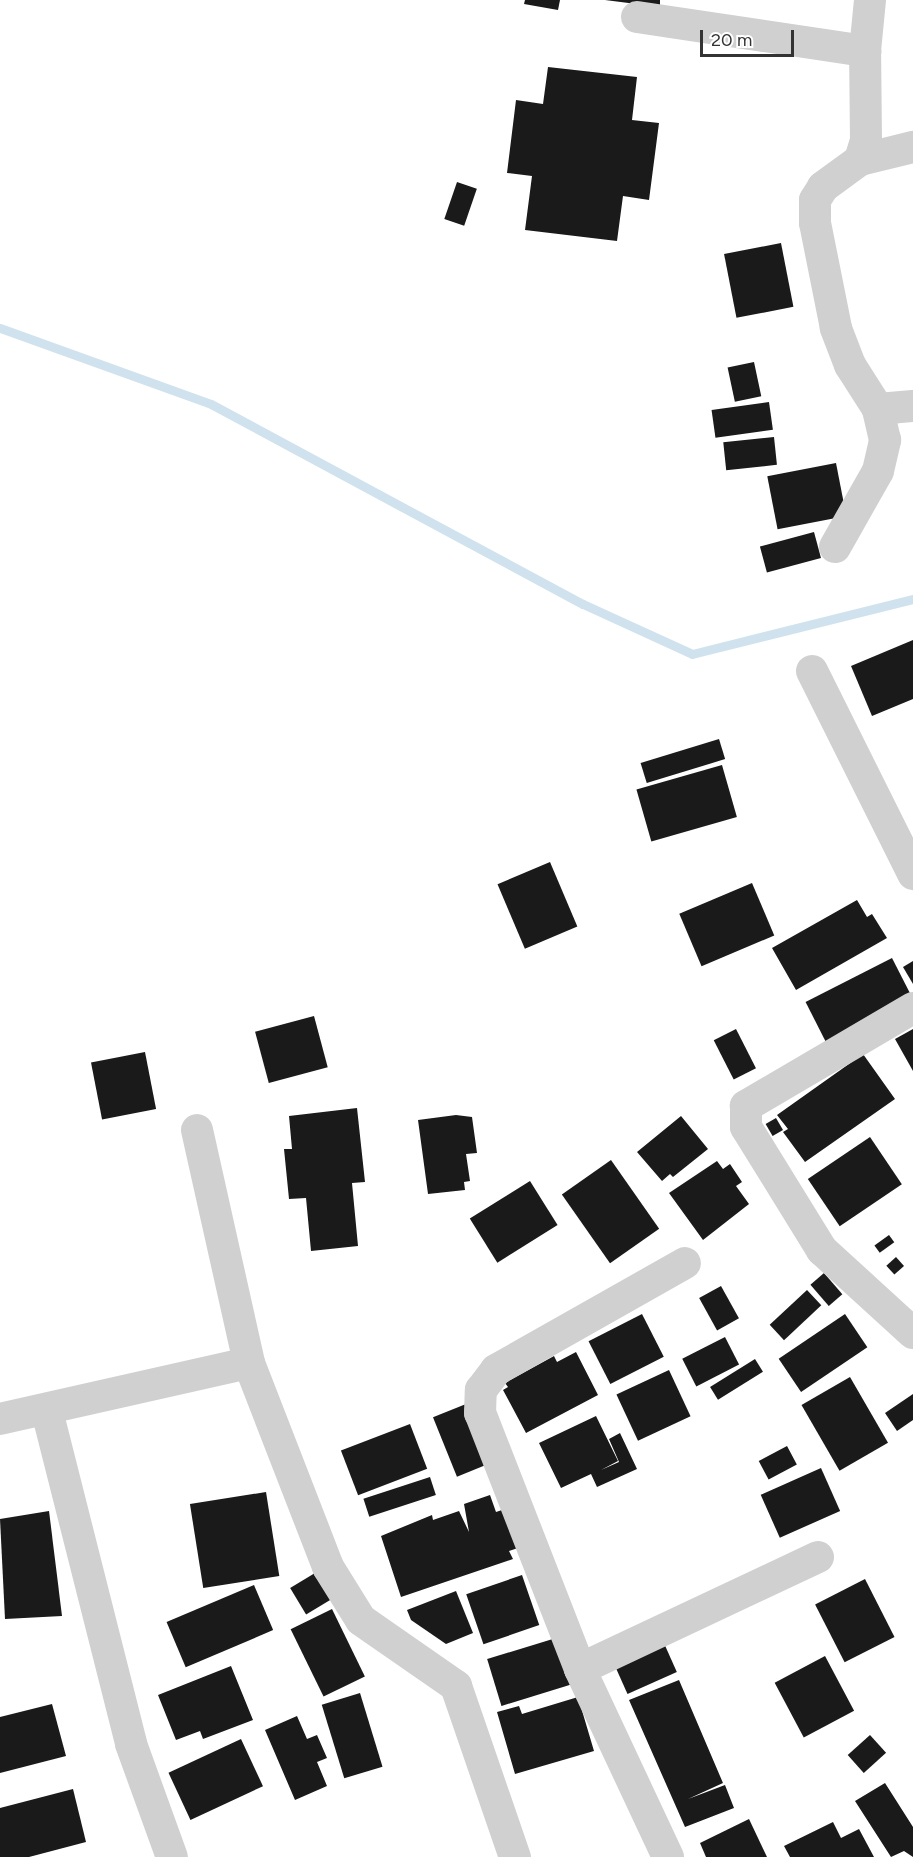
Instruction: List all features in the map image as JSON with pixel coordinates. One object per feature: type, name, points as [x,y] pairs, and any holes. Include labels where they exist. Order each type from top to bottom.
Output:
[{"type":"street","points":[[860,160],[866,140],[865,51],[870,0]]},
{"type":"street","points":[[637,18],[865,51]]},
{"type":"street","points":[[835,548],[878,471],[885,441],[878,409],[850,365],[836,328],[815,224],[816,200],[823,187],[860,160],[913,147]]},
{"type":"street","points":[[878,409],[913,406]]},
{"type":"street","points":[[812,671],[913,874]]},
{"type":"street","points":[[913,1008],[746,1106],[746,1126],[822,1250],[913,1333]]},
{"type":"street","points":[[197,1130],[249,1363],[343,1598],[360,1620],[456,1686],[515,1857]]},
{"type":"street","points":[[668,1857],[580,1669],[480,1413],[481,1390],[496,1370],[685,1263]]},
{"type":"street","points":[[0,1419],[47,1411],[249,1363]]},
{"type":"street","points":[[47,1411],[131,1744],[172,1857]]},
{"type":"street","points":[[580,1669],[818,1557]]},
{"type":"building","points":[[525,0],[560,0],[558,10],[524,4]]},
{"type":"building","points":[[605,0],[660,0],[660,7]]},
{"type":"building","points":[[548,67],[637,77],[632,120],[659,123],[649,200],[623,196],[617,241],[525,230],[532,176],[507,173],[516,100],[543,104]]},
{"type":"building","points":[[457,182],[477,189],[464,226],[444,219]]},
{"type":"building","points":[[781,243],[793,307],[736,318],[724,254]]},
{"type":"building","points":[[754,362],[761,396],[735,402],[728,368]]},
{"type":"building","points":[[769,402],[773,430],[715,438],[712,410]]},
{"type":"building","points":[[774,437],[777,465],[726,470],[723,442]]},
{"type":"building","points":[[836,463],[846,516],[778,529],[767,476]]},
{"type":"building","points":[[814,532],[821,558],[767,573],[760,546]]},
{"type":"building","points":[[913,640],[913,699],[872,716],[851,666]]},
{"type":"building","points":[[719,739],[725,759],[647,783],[641,763]]},
{"type":"building","points":[[722,765],[737,817],[651,841],[636,790]]},
{"type":"building","points":[[550,862],[577,926],[525,949],[498,884]]},
{"type":"building","points":[[752,883],[774,935],[702,966],[679,914]]},
{"type":"building","points":[[857,900],[867,917],[872,914],[887,938],[796,990],[772,948]]},
{"type":"building","points":[[892,958],[912,998],[826,1042],[806,1002]]},
{"type":"building","points":[[913,961],[913,984],[903,967]]},
{"type":"building","points":[[314,1016],[328,1067],[269,1083],[255,1032]]},
{"type":"building","points":[[736,1029],[756,1068],[734,1080],[714,1040]]},
{"type":"building","points":[[913,1029],[913,1071],[895,1039]]},
{"type":"building","points":[[145,1052],[156,1109],[102,1119],[91,1062]]},
{"type":"building","points":[[863,1054],[895,1099],[805,1162],[783,1132],[788,1129],[777,1115]]},
{"type":"building","points":[[357,1108],[365,1182],[352,1183],[358,1246],[311,1251],[306,1198],[289,1199],[284,1149],[292,1149],[289,1116]]},
{"type":"building","points":[[456,1115],[472,1117],[477,1153],[466,1154],[470,1181],[464,1182],[465,1190],[428,1194],[418,1120]]},
{"type":"building","points":[[681,1116],[708,1149],[673,1177],[670,1174],[662,1181],[637,1152]]},
{"type":"building","points":[[776,1118],[783,1130],[773,1136],[766,1124]]},
{"type":"building","points":[[870,1137],[902,1184],[840,1226],[808,1179]]},
{"type":"building","points":[[611,1160],[659,1229],[610,1263],[562,1194]]},
{"type":"building","points":[[717,1161],[723,1169],[730,1164],[742,1182],[736,1186],[749,1204],[703,1240],[669,1193]]},
{"type":"building","points":[[530,1181],[558,1225],[497,1263],[470,1219]]},
{"type":"building","points":[[889,1235],[894,1242],[880,1253],[874,1246]]},
{"type":"building","points":[[896,1257],[904,1266],[894,1275],[886,1266]]},
{"type":"building","points":[[824,1273],[842,1294],[829,1306],[810,1285]]},
{"type":"building","points":[[721,1286],[739,1318],[717,1330],[699,1298]]},
{"type":"building","points":[[807,1290],[821,1305],[784,1340],[770,1325]]},
{"type":"building","points":[[642,1314],[664,1357],[610,1384],[589,1341]]},
{"type":"building","points":[[845,1314],[867,1347],[801,1392],[779,1359]]},
{"type":"building","points":[[725,1337],[739,1365],[696,1386],[682,1359]]},
{"type":"building","points":[[576,1352],[598,1395],[526,1433],[503,1390],[508,1387],[505,1383],[554,1356],[557,1362]]},
{"type":"building","points":[[755,1359],[763,1372],[718,1400],[710,1387]]},
{"type":"building","points":[[669,1370],[691,1416],[638,1441],[616,1395]]},
{"type":"building","points":[[850,1377],[888,1443],[840,1471],[802,1405]]},
{"type":"building","points":[[913,1394],[913,1420],[897,1431],[885,1413]]},
{"type":"building","points":[[471,1402],[495,1461],[457,1477],[433,1417]]},
{"type":"building","points":[[596,1416],[618,1461],[601,1470],[619,1462],[609,1439],[620,1433],[637,1469],[597,1487],[591,1474],[561,1488],[539,1443]]},
{"type":"building","points":[[410,1424],[427,1469],[358,1495],[341,1451]]},
{"type":"building","points":[[787,1446],[797,1465],[769,1480],[759,1461]]},
{"type":"building","points":[[821,1468],[840,1511],[780,1538],[761,1495]]},
{"type":"building","points":[[430,1477],[436,1495],[369,1517],[363,1499]]},
{"type":"building","points":[[266,1492],[279,1576],[203,1588],[190,1504]]},
{"type":"building","points":[[490,1495],[496,1512],[505,1509],[518,1548],[509,1551],[513,1559],[401,1597],[381,1536],[432,1515],[433,1520],[459,1511],[469,1532],[464,1504]]},
{"type":"building","points":[[49,1511],[62,1616],[5,1619],[0,1519]]},
{"type":"building","points":[[315,1573],[331,1600],[306,1615],[290,1588]]},
{"type":"building","points":[[522,1575],[539,1625],[483,1644],[466,1594]]},
{"type":"building","points":[[865,1579],[895,1637],[845,1662],[815,1604]]},
{"type":"building","points":[[254,1585],[273,1630],[186,1667],[167,1622]]},
{"type":"building","points":[[456,1591],[473,1633],[446,1644],[411,1620],[407,1610]]},
{"type":"building","points":[[332,1609],[365,1676],[324,1697],[291,1629]]},
{"type":"building","points":[[556,1638],[570,1685],[501,1706],[487,1659]]},
{"type":"building","points":[[663,1641],[677,1672],[627,1694],[614,1663]]},
{"type":"building","points":[[825,1656],[854,1711],[804,1738],[775,1683]]},
{"type":"building","points":[[231,1666],[253,1720],[203,1739],[200,1731],[176,1740],[158,1695]]},
{"type":"building","points":[[679,1680],[723,1783],[688,1799],[725,1785],[734,1808],[685,1827],[629,1700]]},
{"type":"building","points":[[360,1693],[383,1767],[344,1778],[322,1705]]},
{"type":"building","points":[[578,1697],[594,1751],[515,1774],[497,1712],[519,1706],[522,1714]]},
{"type":"building","points":[[52,1704],[66,1756],[0,1773],[0,1717]]},
{"type":"building","points":[[297,1716],[307,1739],[317,1735],[327,1758],[317,1762],[327,1786],[295,1800],[265,1730]]},
{"type":"building","points":[[870,1735],[886,1753],[864,1773],[848,1755]]},
{"type":"building","points":[[241,1739],[263,1786],[190,1820],[168,1773]]},
{"type":"building","points":[[885,1783],[913,1827],[913,1857],[904,1851],[891,1857],[855,1801]]},
{"type":"building","points":[[73,1789],[86,1842],[29,1857],[0,1857],[0,1808]]},
{"type":"building","points":[[749,1819],[767,1857],[706,1857],[700,1843]]},
{"type":"building","points":[[833,1822],[841,1838],[859,1829],[874,1857],[790,1857],[784,1846]]},
{"type":"waterway","points":[[0,328],[211,404],[583,604],[692,654],[913,599]]}]
